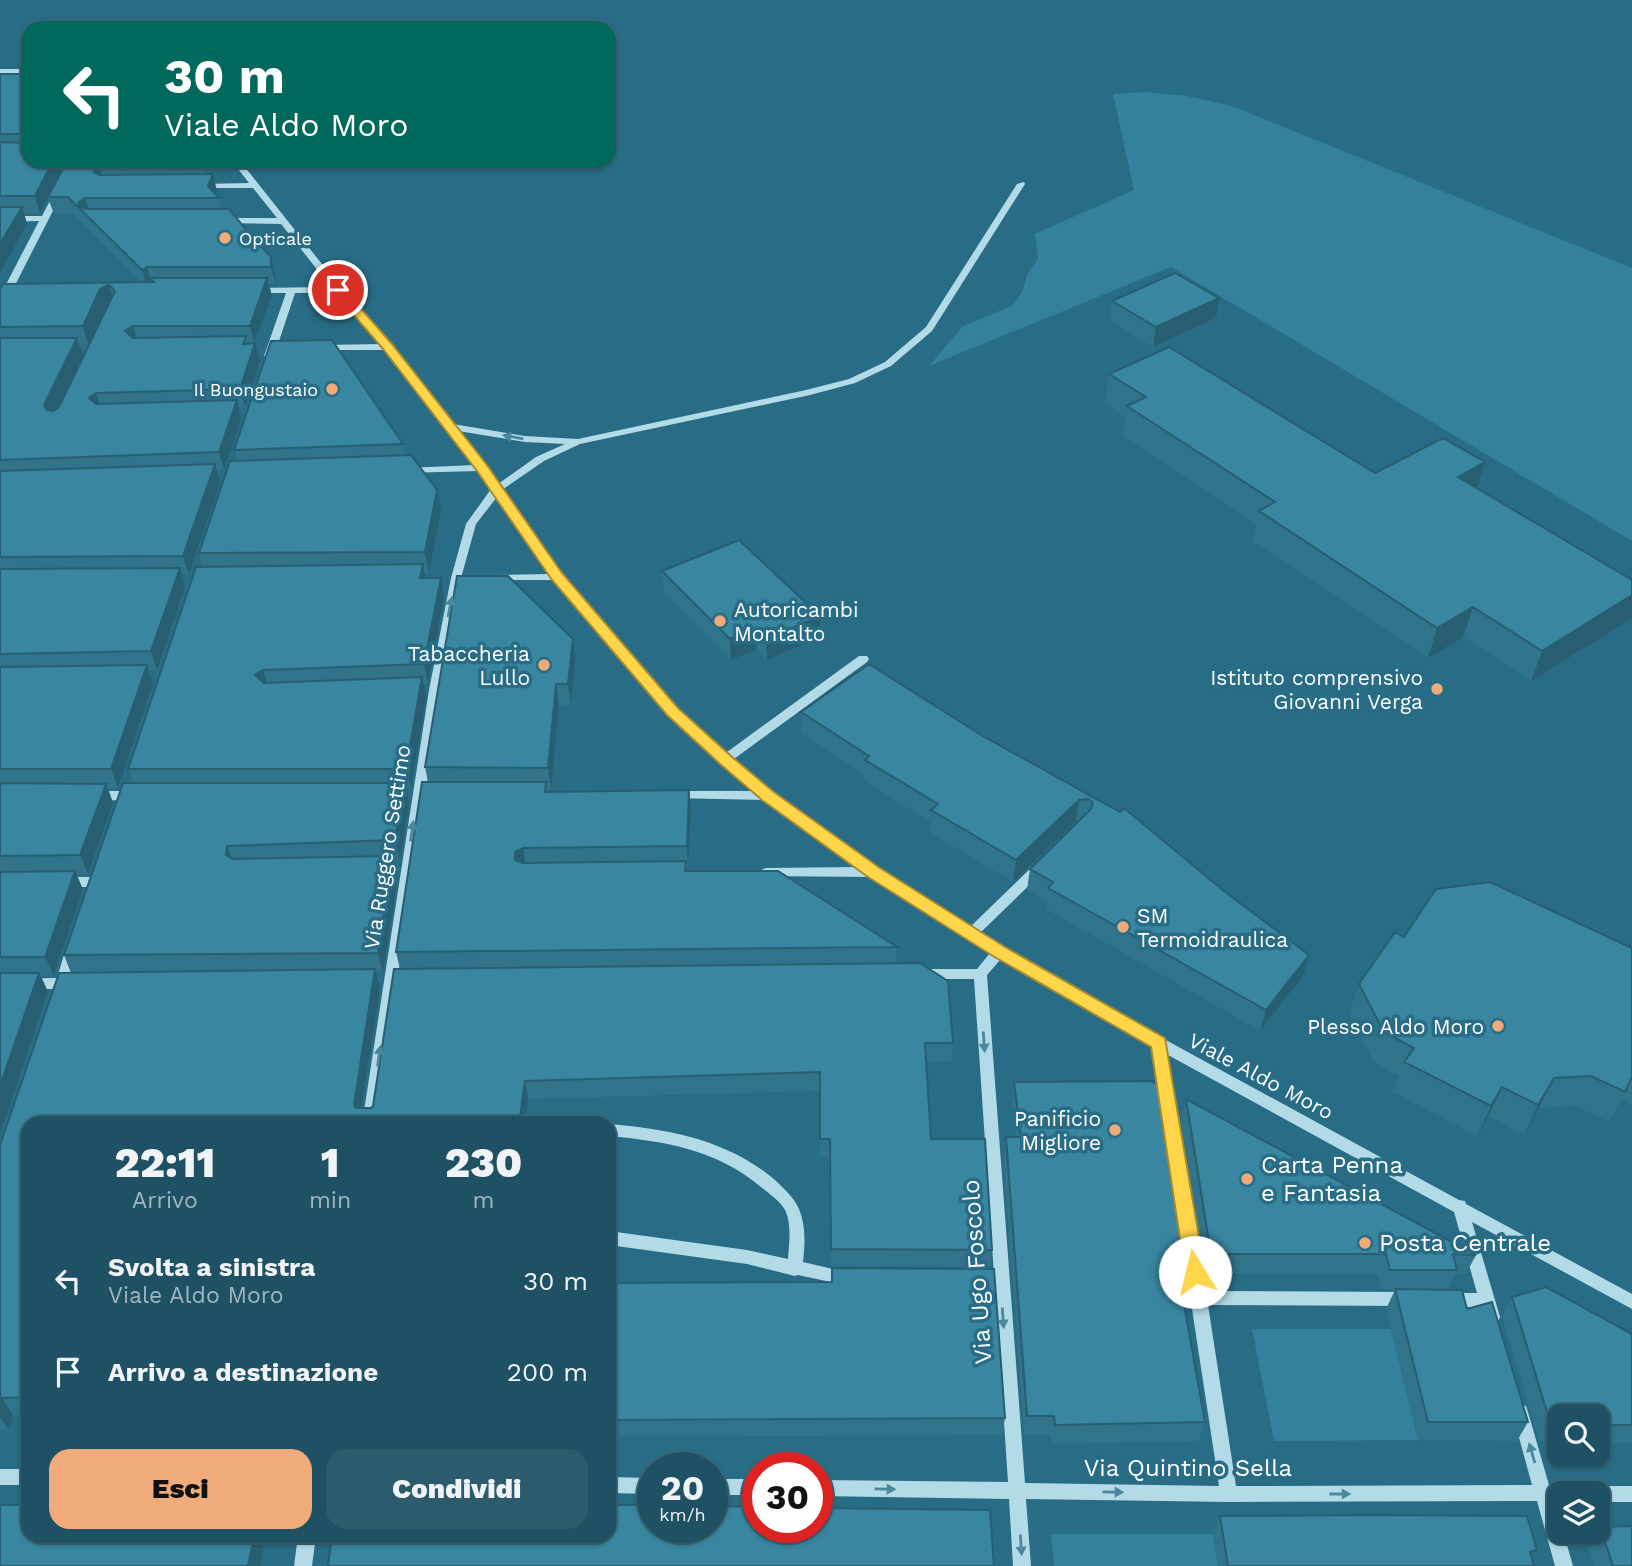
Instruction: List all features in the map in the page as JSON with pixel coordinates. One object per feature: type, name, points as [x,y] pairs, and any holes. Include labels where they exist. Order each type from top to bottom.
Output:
[{"type":"street","points":[[0,71],[21,71]]},
{"type":"street","name":"Viale Aldo Moro","points":[[242,168],[338,290],[388,347],[482,468],[557,576],[673,711],[768,796],[874,872],[999,952],[1159,1043],[1632,1302]]},
{"type":"street","points":[[0,305],[4,291],[62,184]]},
{"type":"street","points":[[448,426],[525,439],[577,442],[852,381],[888,364],[929,329],[1021,184]]},
{"type":"street","points":[[187,186],[256,185]]},
{"type":"street","points":[[0,219],[45,218]]},
{"type":"street","points":[[214,221],[283,220]]},
{"type":"street","points":[[235,290],[338,290]]},
{"type":"street","points":[[267,362],[291,290]]},
{"type":"street","points":[[4,291],[22,291]]},
{"type":"street","points":[[310,348],[388,347]]},
{"type":"street","points":[[258,349],[284,348]]},
{"type":"street","name":"Via Ruggero Settimo","points":[[370,1116],[390,979],[400,868],[418,795],[428,690],[471,524],[497,489],[540,459],[577,442]]},
{"type":"street","points":[[389,471],[482,468]]},
{"type":"street","points":[[481,578],[557,576]]},
{"type":"street","points":[[725,760],[863,659]]},
{"type":"street","points":[[83,795],[153,795]]},
{"type":"street","points":[[660,795],[768,796]]},
{"type":"street","points":[[971,934],[1054,853]]},
{"type":"street","points":[[749,874],[874,872]]},
{"type":"street","points":[[54,882],[95,882]]},
{"type":"street","points":[[59,989],[78,933]]},
{"type":"street","points":[[911,975],[980,974],[999,952]]},
{"type":"street","name":"Via Ugo Foscolo","points":[[980,974],[993,1277],[1017,1491],[1022,1566]]},
{"type":"street","points":[[0,984],[59,989],[89,983]]},
{"type":"street","points":[[1159,1043],[1229,1494]]},
{"type":"street","points":[[616,1130],[640,1132],[701,1144],[734,1158],[767,1182],[792,1207],[797,1229],[795,1269]]},
{"type":"street","points":[[1460,1206],[1499,1339]]},
{"type":"street","points":[[616,1239],[747,1257],[840,1278],[867,1278]]},
{"type":"street","points":[[1199,1297],[1488,1300]]},
{"type":"street","points":[[1513,1390],[1547,1482]]},
{"type":"street","points":[[0,1477],[21,1477]]},
{"type":"street","points":[[616,1485],[637,1486]]},
{"type":"street","name":"Via Quintino Sella","points":[[833,1488],[1229,1494],[1547,1493]]},
{"type":"street","points":[[1610,1494],[1632,1494]]},
{"type":"street","points":[[303,1566],[306,1543]]},
{"type":"street","points":[[1560,1544],[1564,1566]]},
{"type":"shaded area","points":[[1146,92],[1187,96],[1232,106],[1632,268],[1632,541],[1171,267],[929,366],[962,327],[1013,305],[1022,292],[1028,273],[1038,259],[1035,234],[1134,190],[1113,94]]},
{"type":"shaded area","points":[[1252,1329],[1391,1329],[1418,1440],[1274,1441]]},
{"type":"shaded area","points":[[1051,1534],[1213,1534],[1218,1566],[1054,1566]]},
{"type":"building","points":[[0,74],[21,74],[21,134],[0,134]]},
{"type":"building","points":[[0,142],[21,143],[21,168],[49,168],[35,196],[0,196]]},
{"type":"building","points":[[63,168],[94,168],[94,172],[99,175],[213,174],[208,186],[219,198],[85,198],[79,202],[79,206],[85,209],[229,209],[248,232],[244,245],[260,245],[271,257],[271,267],[147,267],[142,270],[68,197],[48,197]]},
{"type":"building","points":[[0,207],[22,207],[0,244]]},
{"type":"building","points":[[1175,273],[1219,298],[1156,327],[1112,301]]},
{"type":"building","points":[[150,278],[267,278],[250,326],[133,326],[125,331],[133,338],[246,336],[243,344],[255,343],[240,389],[96,393],[89,398],[96,404],[237,400],[219,452],[0,460],[0,338],[77,338],[44,405],[47,410],[53,411],[59,407],[115,291],[109,285],[100,289],[83,326],[0,327],[0,289],[3,284],[154,282]]},
{"type":"building","points":[[332,340],[403,444],[234,450],[271,341]]},
{"type":"building","points":[[1169,347],[1375,473],[1443,438],[1485,462],[1458,477],[1632,580],[1632,595],[1542,651],[1473,607],[1437,628],[1259,511],[1275,502],[1127,406],[1146,397],[1109,374]]},
{"type":"building","points":[[411,455],[437,490],[425,552],[199,553],[230,461]]},
{"type":"building","points":[[215,464],[183,556],[0,557],[0,471]]},
{"type":"building","points":[[739,540],[820,616],[766,639],[756,628],[730,639],[662,571]]},
{"type":"building","points":[[423,564],[420,578],[441,578],[424,664],[263,670],[255,675],[264,683],[422,677],[406,769],[128,769],[196,567]]},
{"type":"building","points":[[180,568],[151,651],[0,654],[0,569]]},
{"type":"building","points":[[457,576],[508,576],[573,639],[568,684],[556,684],[548,768],[425,767]]},
{"type":"building","points":[[869,664],[981,735],[1120,812],[1124,808],[1224,891],[1309,955],[1266,1010],[1048,888],[1053,882],[1030,869],[1091,809],[1093,803],[1089,799],[1079,800],[1016,860],[931,810],[938,804],[865,760],[869,756],[801,712]]},
{"type":"building","points":[[147,665],[111,769],[0,769],[0,667]]},
{"type":"building","points":[[422,782],[546,782],[545,792],[689,790],[687,846],[523,848],[515,852],[515,860],[523,863],[686,861],[685,871],[778,871],[897,947],[396,952]]},
{"type":"building","points":[[0,783],[106,784],[80,855],[0,856]]},
{"type":"building","points":[[123,783],[404,783],[395,840],[227,846],[226,855],[233,859],[393,856],[378,953],[64,955]]},
{"type":"building","points":[[75,871],[45,957],[0,957],[0,872]]},
{"type":"building","name":"Plesso Aldo Moro","points":[[1490,882],[1632,948],[1632,1077],[1625,1092],[1591,1076],[1554,1078],[1538,1105],[1502,1087],[1491,1106],[1404,1062],[1414,1048],[1384,1032],[1359,984],[1395,932],[1404,937],[1436,889]]},
{"type":"building","points":[[920,963],[948,981],[953,1043],[925,1043],[931,1139],[985,1139],[992,1250],[831,1249],[830,1139],[820,1139],[820,1072],[525,1081],[520,1116],[21,1116],[21,1397],[2,1398],[0,1404],[0,1145],[59,973],[375,969],[354,1105],[356,1108],[371,1108],[394,969]]},
{"type":"building","points":[[0,973],[39,973],[0,1086]]},
{"type":"building","points":[[1152,1081],[1163,1087],[1189,1254],[1175,1254],[1205,1422],[1055,1425],[1054,1416],[1027,1416],[1006,1137],[1021,1137],[1014,1082]]},
{"type":"building","points":[[1186,1099],[1476,1255],[1453,1254],[1457,1270],[1390,1270],[1386,1254],[1211,1254]]},
{"type":"building","points":[[832,1268],[994,1269],[1005,1418],[616,1420],[616,1283],[832,1282]]},
{"type":"building","points":[[1546,1287],[1632,1334],[1632,1425],[1610,1425],[1610,1404],[1547,1404],[1547,1412],[1512,1297]]},
{"type":"building","points":[[1395,1289],[1462,1290],[1467,1309],[1492,1302],[1528,1422],[1428,1422]]},
{"type":"building","points":[[0,1505],[21,1505],[21,1543],[253,1543],[248,1566],[0,1566]]},
{"type":"building","points":[[616,1505],[637,1505],[637,1543],[728,1543],[728,1506],[742,1507],[742,1543],[833,1543],[833,1508],[990,1510],[994,1566],[328,1566],[331,1543],[616,1543]]},
{"type":"building","points":[[1220,1516],[1527,1516],[1537,1550],[1530,1552],[1534,1566],[1228,1566]]},
{"type":"building","points":[[1632,1526],[1632,1566],[1613,1566],[1606,1544],[1610,1544],[1610,1527]]},
{"type":"place","name":"Opticale","points":[[225,238]]},
{"type":"place","name":"Il Buongustaio","points":[[332,389]]},
{"type":"place","name":"Autoricambi Montalto","points":[[720,621]]},
{"type":"place","name":"Tabaccheria Lullo","points":[[544,665]]},
{"type":"place","name":"Istituto comprensivo Giovanni Verga","points":[[1437,689]]},
{"type":"place","name":"SM Termoidraulica","points":[[1123,927]]},
{"type":"place","name":"Plesso Aldo Moro","points":[[1498,1026]]},
{"type":"place","name":"Panificio Migliore","points":[[1115,1130]]},
{"type":"place","name":"Carta Penna e Fantasia","points":[[1247,1179]]},
{"type":"place","name":"Posta Centrale","points":[[1365,1243]]},
{"type":"route","points":[[338,290],[388,347],[482,468],[557,576],[673,711],[725,760],[768,796],[874,872],[999,952],[1159,1043],[1195,1272]]}]
